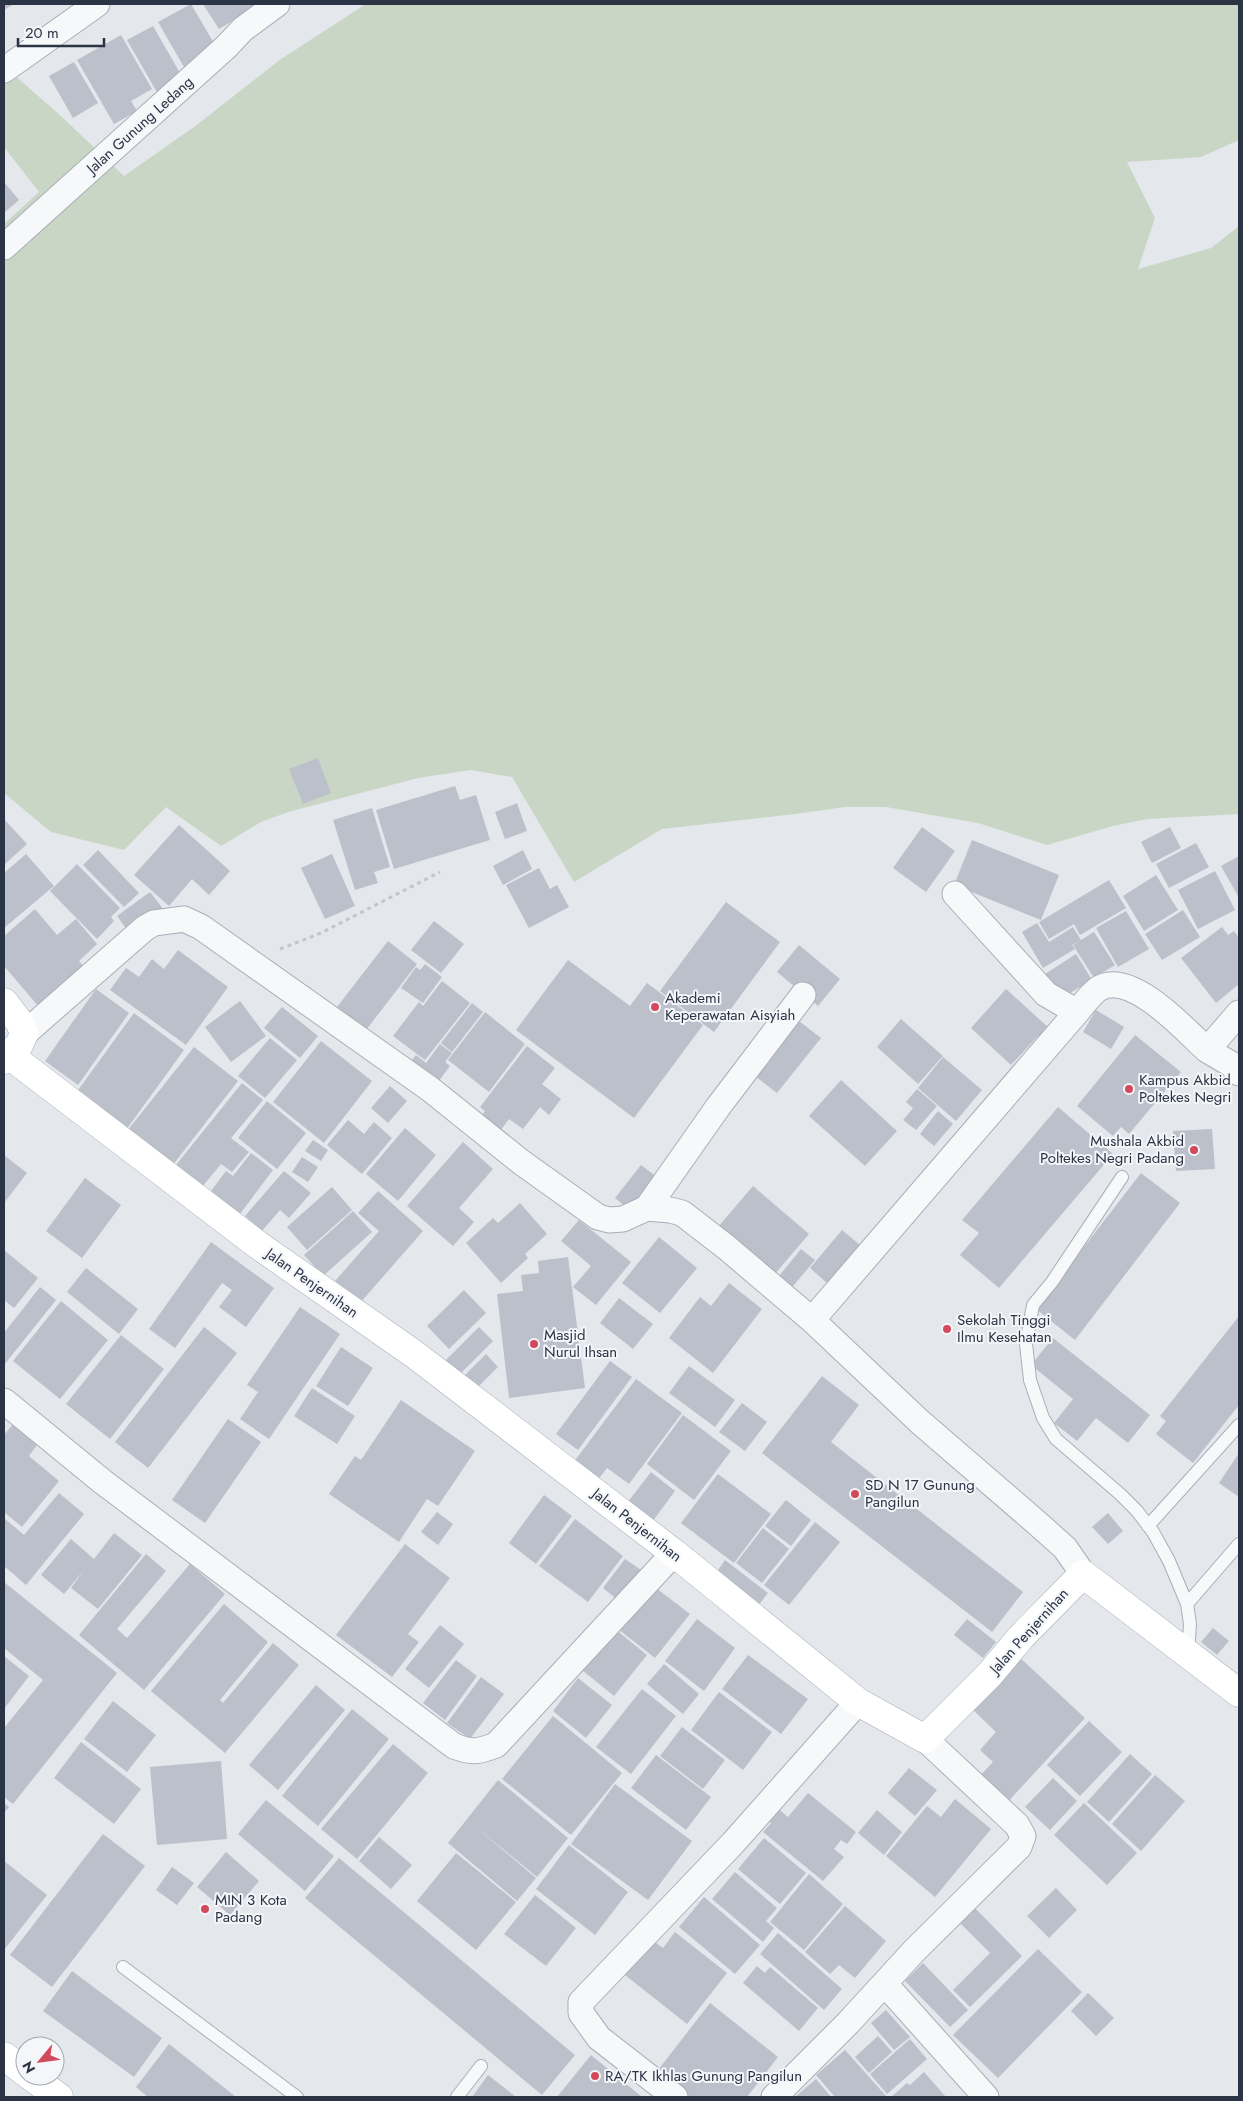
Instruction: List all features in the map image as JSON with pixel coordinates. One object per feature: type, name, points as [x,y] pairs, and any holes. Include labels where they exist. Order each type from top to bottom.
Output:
[{"type":"street","points":[[4,70],[97,4]]},
{"type":"street","name":"Jalan Gunung Ledang","points":[[4,247],[226,47],[243,29],[277,4]]},
{"type":"street","points":[[955,894],[1046,994],[1077,1012]]},
{"type":"street","points":[[12,1050],[145,928],[154,923],[184,919],[201,927],[252,961],[430,1089],[520,1162],[598,1217],[623,1219],[647,1208],[682,1213],[812,1320],[920,1422],[1065,1548],[1083,1574],[1239,1693]]},
{"type":"street","points":[[812,1320],[1098,989],[1111,984],[1128,986],[1145,996],[1168,1014],[1207,1050],[1230,1064],[1239,1073]]},
{"type":"street","points":[[647,1208],[718,1107],[803,995]]},
{"type":"street","points":[[4,1002],[20,1023],[12,1050]]},
{"type":"street","points":[[1207,1050],[1239,1013]]},
{"type":"street","name":"Jalan Penjernihan","points":[[12,1050],[258,1245],[414,1354],[674,1553],[858,1702],[925,1739],[971,1694],[1021,1637],[1083,1574]]},
{"type":"street","points":[[4,1401],[103,1482],[454,1746],[469,1752],[480,1751],[496,1745],[674,1553]]},
{"type":"street","points":[[675,2097],[599,2038],[581,2013],[581,2002],[733,1843],[858,1702]]},
{"type":"street","points":[[774,2097],[885,1984],[914,1951],[1019,1847],[1023,1836],[1017,1825],[925,1739]]},
{"type":"street","points":[[885,1984],[986,2097]]},
{"type":"street","points":[[4,2056],[15,2064]]},
{"type":"street","points":[[44,2086],[59,2097]]},
{"type":"lane","points":[[1122,1177],[1052,1282],[1034,1305],[1026,1344],[1030,1380],[1043,1418],[1056,1439],[1120,1494],[1148,1526],[1169,1561],[1187,1604],[1190,1624],[1188,1653]]},
{"type":"lane","points":[[1148,1526],[1239,1425]]},
{"type":"lane","points":[[1187,1604],[1239,1544]]},
{"type":"lane","points":[[123,1967],[297,2097]]},
{"type":"lane","points":[[457,2097],[482,2066]]},
{"type":"path","points":[[252,961],[321,933],[440,872]]},
{"type":"green space","points":[[366,4],[1239,4],[1239,140],[1201,157],[1127,162],[1155,218],[1138,269],[1211,248],[1239,226],[1239,814],[1147,819],[1113,826],[1047,845],[978,823],[886,807],[845,807],[662,829],[574,882],[512,777],[471,770],[418,778],[288,812],[261,822],[221,846],[166,807],[124,850],[51,832],[4,793],[4,224],[39,192],[4,147],[4,80],[12,73],[124,176],[194,127],[281,59]]},
{"type":"building","points":[[4,4],[14,4],[4,10]]},
{"type":"building","points":[[191,4],[215,45],[195,57],[201,67],[188,74],[158,22]]},
{"type":"building","points":[[203,4],[260,4],[219,29]]},
{"type":"building","points":[[153,26],[184,80],[158,94],[127,40]]},
{"type":"building","points":[[121,35],[152,89],[131,101],[137,111],[114,124],[77,60]]},
{"type":"building","points":[[74,62],[98,103],[73,118],[49,76]]},
{"type":"building","points":[[4,182],[19,200],[4,213]]},
{"type":"building","points":[[318,758],[331,793],[303,804],[289,769]]},
{"type":"building","points":[[455,786],[460,800],[476,795],[490,840],[394,869],[376,810]]},
{"type":"building","points":[[517,803],[527,831],[505,839],[495,812]]},
{"type":"building","points":[[372,808],[390,867],[374,872],[378,883],[355,890],[333,820]]},
{"type":"building","points":[[4,819],[27,844],[4,865]]},
{"type":"building","points":[[179,825],[230,871],[209,895],[192,879],[169,906],[134,875]]},
{"type":"building","points":[[922,827],[955,851],[926,892],[893,868]]},
{"type":"building","points":[[1170,827],[1181,848],[1152,863],[1141,842]]},
{"type":"building","points":[[972,840],[1059,875],[1041,920],[954,885]]},
{"type":"building","points":[[1196,843],[1209,867],[1169,888],[1156,864]]},
{"type":"building","points":[[98,850],[139,893],[124,907],[83,865]]},
{"type":"building","points":[[523,850],[532,869],[503,885],[493,866]]},
{"type":"building","points":[[26,854],[54,886],[4,928],[4,873]]},
{"type":"building","points":[[332,854],[355,906],[325,919],[301,868]]},
{"type":"building","points":[[1239,856],[1239,895],[1238,896],[1221,866]]},
{"type":"building","points":[[77,864],[120,908],[111,917],[114,921],[97,939],[50,891]]},
{"type":"building","points":[[539,868],[550,889],[557,885],[569,907],[529,928],[506,885]]},
{"type":"building","points":[[1215,871],[1235,910],[1198,929],[1178,890]]},
{"type":"building","points":[[1156,875],[1178,910],[1144,931],[1123,896]]},
{"type":"building","points":[[1109,880],[1126,908],[1080,935],[1074,924],[1049,939],[1039,922]]},
{"type":"building","points":[[150,892],[164,910],[130,934],[117,916]]},
{"type":"building","points":[[726,902],[780,942],[714,1032],[660,991]]},
{"type":"building","points":[[35,909],[57,935],[76,919],[97,944],[79,961],[85,968],[39,1007],[4,966],[4,936]]},
{"type":"building","points":[[1183,910],[1200,937],[1162,960],[1145,934]]},
{"type":"building","points":[[1126,911],[1149,949],[1118,967],[1096,928]]},
{"type":"building","points":[[434,921],[464,944],[441,973],[411,950]]},
{"type":"building","points":[[1037,923],[1049,942],[1073,927],[1081,940],[1072,945],[1075,949],[1043,968],[1022,932]]},
{"type":"building","points":[[1222,927],[1228,935],[1234,931],[1239,938],[1239,984],[1216,1003],[1181,958]]},
{"type":"building","points":[[1094,932],[1115,965],[1094,978],[1073,945]]},
{"type":"building","points":[[388,941],[417,964],[366,1030],[337,1007]]},
{"type":"building","points":[[799,945],[840,979],[818,1006],[777,972]]},
{"type":"building","points":[[178,950],[228,987],[186,1045],[110,990],[126,968],[139,977],[152,959],[164,969]]},
{"type":"building","points":[[1076,954],[1092,980],[1060,999],[1045,974]]},
{"type":"building","points":[[568,960],[630,1006],[647,983],[703,1025],[634,1118],[516,1030]]},
{"type":"building","points":[[425,964],[442,977],[423,1003],[401,988],[416,967],[420,970]]},
{"type":"building","points":[[442,981],[470,1003],[425,1060],[393,1036],[419,1002],[423,1006]]},
{"type":"building","points":[[96,989],[129,1013],[78,1085],[45,1061]]},
{"type":"building","points":[[1006,989],[1050,1029],[1042,1039],[1038,1036],[1011,1065],[971,1028]]},
{"type":"building","points":[[240,1001],[266,1036],[231,1062],[205,1027]]},
{"type":"building","points":[[472,1003],[483,1012],[452,1052],[441,1043]]},
{"type":"building","points":[[282,1007],[318,1036],[300,1058],[264,1028]]},
{"type":"building","points":[[1096,1010],[1124,1027],[1111,1049],[1083,1032]]},
{"type":"building","points":[[485,1012],[525,1044],[489,1092],[448,1060]]},
{"type":"building","points":[[134,1013],[184,1050],[126,1130],[76,1093]]},
{"type":"building","points":[[901,1019],[943,1056],[918,1084],[877,1047]]},
{"type":"building","points":[[799,1021],[821,1038],[777,1093],[755,1076]]},
{"type":"building","name":"Kampus Akbid Poltekes Negri","points":[[1135,1035],[1181,1072],[1129,1134],[1121,1127],[1113,1136],[1077,1106]]},
{"type":"building","points":[[270,1038],[297,1060],[265,1098],[238,1076]]},
{"type":"building","points":[[321,1041],[372,1081],[324,1143],[273,1102]]},
{"type":"building","points":[[440,1044],[452,1053],[445,1062],[450,1066],[435,1086],[408,1065],[416,1055],[426,1063]]},
{"type":"building","points":[[527,1046],[555,1068],[542,1084],[561,1099],[549,1115],[540,1107],[523,1129],[509,1119],[497,1135],[479,1120],[485,1111],[480,1107]]},
{"type":"building","points":[[194,1047],[238,1081],[172,1166],[127,1131]]},
{"type":"building","points":[[943,1057],[982,1090],[956,1121],[918,1088]]},
{"type":"building","points":[[841,1080],[897,1131],[865,1166],[809,1116]]},
{"type":"building","points":[[242,1083],[263,1100],[231,1138],[249,1152],[232,1172],[221,1164],[202,1187],[176,1165]]},
{"type":"building","points":[[390,1086],[407,1101],[388,1123],[371,1108]]},
{"type":"building","points":[[917,1089],[937,1106],[916,1130],[903,1120],[913,1108],[906,1102]]},
{"type":"building","points":[[267,1101],[306,1133],[277,1169],[238,1138]]},
{"type":"building","points":[[1058,1107],[1113,1154],[999,1288],[960,1255],[979,1233],[962,1220]]},
{"type":"building","points":[[938,1111],[953,1124],[934,1146],[920,1134]]},
{"type":"building","points":[[348,1120],[364,1134],[374,1122],[392,1138],[362,1174],[327,1145]]},
{"type":"building","points":[[405,1128],[436,1155],[398,1201],[366,1174]]},
{"type":"building","name":"Mushala Akbid Poltekes Negri Padang","points":[[1212,1129],[1215,1169],[1176,1171],[1173,1131]]},
{"type":"building","points":[[313,1140],[328,1150],[321,1161],[305,1151]]},
{"type":"building","points":[[463,1142],[493,1169],[459,1208],[474,1222],[453,1246],[407,1206]]},
{"type":"building","points":[[251,1153],[273,1170],[240,1214],[211,1191],[226,1171],[233,1176]]},
{"type":"building","points":[[4,1155],[27,1173],[4,1203]]},
{"type":"building","points":[[302,1157],[318,1167],[308,1182],[292,1172]]},
{"type":"building","points":[[641,1165],[657,1177],[631,1211],[615,1198]]},
{"type":"building","points":[[284,1171],[311,1193],[289,1218],[280,1210],[262,1231],[245,1216]]},
{"type":"building","points":[[1141,1173],[1180,1203],[1075,1340],[1036,1309]]},
{"type":"building","points":[[85,1178],[121,1205],[82,1258],[46,1231]]},
{"type":"building","points":[[753,1186],[809,1234],[774,1275],[718,1227]]},
{"type":"building","points":[[332,1187],[352,1210],[307,1250],[287,1227]]},
{"type":"building","points":[[378,1191],[423,1231],[360,1303],[335,1281],[379,1231],[358,1213]]},
{"type":"building","points":[[520,1203],[547,1234],[525,1254],[528,1258],[501,1283],[466,1243],[493,1218],[498,1223]]},
{"type":"building","points":[[353,1211],[372,1232],[323,1276],[304,1255]]},
{"type":"building","points":[[579,1220],[631,1262],[596,1305],[573,1287],[591,1266],[561,1241]]},
{"type":"building","points":[[842,1230],[860,1245],[828,1284],[810,1268]]},
{"type":"building","points":[[659,1237],[697,1268],[660,1313],[622,1283]]},
{"type":"building","points":[[211,1242],[274,1288],[246,1327],[219,1307],[232,1290],[222,1283],[175,1348],[149,1329]]},
{"type":"building","points":[[801,1249],[815,1260],[788,1292],[775,1281]]},
{"type":"building","points":[[4,1250],[38,1278],[14,1308],[4,1300]]},
{"type":"building","points":[[568,1257],[585,1388],[509,1398],[497,1294],[523,1291],[521,1275],[539,1273],[538,1261]]},
{"type":"building","points":[[86,1268],[138,1309],[119,1334],[67,1292]]},
{"type":"building","points":[[729,1283],[762,1309],[713,1373],[669,1338],[700,1297],[711,1306]]},
{"type":"building","points":[[40,1287],[56,1300],[4,1365],[4,1333]]},
{"type":"building","points":[[464,1290],[486,1313],[449,1349],[427,1326]]},
{"type":"building","points":[[619,1298],[653,1324],[633,1349],[600,1323]]},
{"type":"building","points":[[61,1301],[108,1340],[60,1399],[13,1361]]},
{"type":"building","points":[[300,1307],[340,1334],[269,1439],[240,1419],[258,1392],[247,1385]]},
{"type":"building","points":[[1239,1316],[1239,1405],[1193,1463],[1156,1434],[1166,1421],[1160,1416]]},
{"type":"building","points":[[204,1327],[237,1353],[148,1468],[115,1442]]},
{"type":"building","points":[[479,1327],[493,1341],[460,1374],[446,1360]]},
{"type":"building","points":[[121,1335],[164,1369],[110,1439],[66,1404]]},
{"type":"building","points":[[1053,1338],[1150,1415],[1128,1443],[1096,1418],[1077,1441],[1054,1423],[1073,1399],[1031,1365]]},
{"type":"building","points":[[341,1347],[373,1368],[348,1406],[316,1386]]},
{"type":"building","points":[[486,1354],[498,1367],[475,1390],[463,1377]]},
{"type":"building","points":[[610,1361],[632,1377],[578,1450],[556,1434]]},
{"type":"building","points":[[689,1366],[735,1400],[715,1427],[669,1393]]},
{"type":"building","name":"SD N 17 Gunung Pangilun","points":[[822,1376],[859,1405],[831,1442],[1023,1592],[992,1632],[762,1453]]},
{"type":"building","points":[[636,1379],[682,1413],[629,1484],[607,1468],[597,1481],[573,1463]]},
{"type":"building","points":[[312,1388],[355,1416],[337,1444],[294,1416]]},
{"type":"building","points":[[401,1400],[475,1451],[438,1506],[427,1499],[399,1542],[329,1494],[355,1456],[361,1460]]},
{"type":"building","points":[[742,1403],[767,1422],[745,1451],[719,1432]]},
{"type":"building","points":[[683,1415],[731,1451],[694,1500],[647,1464]]},
{"type":"building","points":[[228,1419],[261,1442],[205,1523],[172,1500]]},
{"type":"building","points":[[13,1424],[37,1445],[29,1456],[59,1481],[22,1527],[4,1512],[4,1435]]},
{"type":"building","points":[[1239,1453],[1239,1497],[1219,1483]]},
{"type":"building","points":[[651,1472],[675,1491],[649,1526],[624,1507]]},
{"type":"building","points":[[718,1474],[771,1514],[734,1563],[681,1523]]},
{"type":"building","points":[[59,1493],[84,1514],[26,1585],[4,1566],[4,1518],[24,1535]]},
{"type":"building","points":[[544,1495],[572,1516],[536,1564],[509,1543]]},
{"type":"building","points":[[786,1500],[811,1520],[791,1546],[765,1526]]},
{"type":"building","points":[[437,1512],[453,1524],[438,1545],[421,1532]]},
{"type":"building","points":[[1108,1513],[1123,1531],[1108,1544],[1092,1527]]},
{"type":"building","points":[[575,1519],[623,1556],[588,1602],[539,1566]]},
{"type":"building","points":[[815,1522],[840,1542],[789,1605],[764,1585]]},
{"type":"building","points":[[763,1528],[789,1549],[762,1583],[736,1563]]},
{"type":"building","points":[[114,1533],[142,1555],[98,1609],[71,1588],[84,1570],[64,1594],[41,1575],[71,1539],[94,1559]]},
{"type":"building","points":[[405,1544],[450,1578],[408,1634],[419,1642],[392,1677],[336,1635]]},
{"type":"building","points":[[146,1554],[166,1571],[117,1629],[127,1638],[190,1564],[225,1594],[144,1690],[79,1635]]},
{"type":"building","points":[[625,1559],[641,1570],[618,1600],[603,1588]]},
{"type":"building","points":[[725,1560],[768,1593],[754,1611],[712,1579]]},
{"type":"building","points":[[4,1582],[117,1673],[13,1804],[4,1797],[4,1728],[43,1680],[4,1648]]},
{"type":"building","points":[[652,1585],[690,1614],[655,1658],[618,1629]]},
{"type":"building","points":[[224,1604],[268,1642],[220,1700],[223,1703],[273,1643],[299,1665],[225,1753],[151,1691]]},
{"type":"building","points":[[697,1619],[735,1648],[704,1691],[665,1661]]},
{"type":"building","points":[[967,1619],[996,1642],[983,1658],[954,1635]]},
{"type":"building","points":[[440,1625],[464,1644],[429,1688],[405,1669]]},
{"type":"building","points":[[1213,1628],[1229,1641],[1217,1655],[1201,1642]]},
{"type":"building","points":[[615,1629],[647,1655],[614,1696],[582,1670]]},
{"type":"building","points":[[748,1655],[808,1699],[781,1734],[722,1689]]},
{"type":"building","points":[[1017,1655],[1085,1718],[1005,1805],[977,1779],[993,1762],[980,1750],[996,1732],[970,1707]]},
{"type":"building","points":[[4,1656],[29,1676],[4,1709]]},
{"type":"building","points":[[456,1660],[477,1676],[445,1720],[423,1703]]},
{"type":"building","points":[[664,1664],[699,1694],[683,1714],[647,1684]]},
{"type":"building","points":[[481,1677],[504,1694],[470,1739],[447,1723]]},
{"type":"building","points":[[578,1678],[612,1705],[586,1738],[553,1711]]},
{"type":"building","points":[[316,1685],[345,1710],[278,1790],[249,1765]]},
{"type":"building","points":[[642,1689],[676,1716],[631,1774],[596,1747]]},
{"type":"building","points":[[719,1692],[772,1732],[743,1770],[691,1730]]},
{"type":"building","points":[[113,1701],[156,1735],[127,1772],[84,1739]]},
{"type":"building","points":[[352,1709],[389,1739],[318,1826],[282,1796]]},
{"type":"building","points":[[553,1716],[622,1773],[571,1835],[502,1779]]},
{"type":"building","points":[[1089,1721],[1122,1752],[1080,1796],[1047,1765]]},
{"type":"building","points":[[682,1727],[725,1760],[703,1789],[660,1756]]},
{"type":"building","points":[[81,1742],[141,1789],[114,1824],[54,1778]]},
{"type":"building","points":[[393,1744],[428,1773],[357,1859],[321,1829]]},
{"type":"building","points":[[1130,1754],[1152,1774],[1109,1822],[1087,1802]]},
{"type":"building","points":[[656,1755],[711,1797],[686,1830],[631,1788]]},
{"type":"building","points":[[221,1761],[227,1839],[157,1845],[150,1767]]},
{"type":"building","points":[[909,1768],[937,1790],[915,1816],[888,1793]]},
{"type":"building","points":[[1155,1775],[1185,1801],[1141,1851],[1112,1824]]},
{"type":"building","points":[[1053,1778],[1077,1801],[1050,1830],[1025,1807]]},
{"type":"building","points":[[498,1780],[568,1838],[537,1877],[471,1823],[536,1878],[517,1901],[448,1843]]},
{"type":"building","points":[[615,1784],[692,1841],[648,1900],[571,1844]]},
{"type":"building","points":[[808,1793],[856,1832],[847,1844],[841,1840],[834,1849],[844,1857],[823,1881],[763,1832],[771,1823],[764,1817],[774,1805],[788,1817]]},
{"type":"building","points":[[955,1799],[991,1829],[935,1897],[886,1856],[927,1806],[941,1817]]},
{"type":"building","points":[[266,1800],[334,1856],[305,1891],[238,1834]]},
{"type":"building","points":[[4,1803],[9,1807],[4,1813]]},
{"type":"building","points":[[1084,1803],[1137,1853],[1107,1885],[1054,1835]]},
{"type":"building","points":[[877,1810],[902,1832],[884,1855],[858,1833]]},
{"type":"building","points":[[103,1834],[145,1866],[52,1987],[10,1955]]},
{"type":"building","points":[[379,1837],[412,1865],[391,1889],[359,1861]]},
{"type":"building","points":[[764,1838],[806,1873],[780,1904],[738,1869]]},
{"type":"building","points":[[569,1845],[628,1892],[595,1935],[536,1889]]},
{"type":"building","points":[[226,1852],[259,1881],[230,1915],[197,1887]]},
{"type":"building","points":[[456,1853],[516,1902],[476,1950],[417,1901]]},
{"type":"building","points":[[339,1858],[575,2055],[542,2095],[305,1898]]},
{"type":"building","points":[[4,1861],[47,1895],[4,1950]]},
{"type":"building","points":[[172,1867],[194,1883],[177,1905],[156,1890]]},
{"type":"building","points":[[735,1872],[777,1908],[766,1921],[774,1928],[763,1942],[712,1899]]},
{"type":"building","points":[[809,1874],[843,1904],[804,1950],[770,1922]]},
{"type":"building","points":[[1056,1888],[1077,1910],[1049,1938],[1027,1916]]},
{"type":"building","points":[[535,1895],[576,1928],[546,1966],[504,1934]]},
{"type":"building","points":[[704,1897],[760,1945],[735,1974],[679,1927]]},
{"type":"building","points":[[845,1906],[886,1941],[855,1978],[839,1965],[830,1974],[805,1952]]},
{"type":"building","points":[[974,1907],[1022,1956],[970,2007],[953,1990],[990,1953],[959,1922]]},
{"type":"building","points":[[675,1932],[727,1973],[687,2024],[625,1975],[652,1940],[663,1948]]},
{"type":"building","points":[[778,1933],[842,1989],[824,2010],[760,1954]]},
{"type":"building","points":[[1038,1949],[1082,1992],[998,2078],[953,2035]]},
{"type":"building","points":[[923,1963],[968,2010],[950,2027],[905,1981]]},
{"type":"building","points":[[757,1966],[765,1973],[770,1967],[818,2008],[799,2031],[743,1983]]},
{"type":"building","points":[[72,1971],[162,2038],[134,2077],[43,2011]]},
{"type":"building","points":[[1088,1993],[1114,2018],[1096,2036],[1071,2011]]},
{"type":"building","points":[[710,2003],[778,2057],[747,2097],[685,2097],[655,2074]]},
{"type":"building","points":[[886,2010],[910,2037],[894,2050],[871,2023]]},
{"type":"building","points":[[878,2036],[892,2052],[869,2073],[855,2057]]},
{"type":"building","points":[[910,2039],[927,2059],[887,2094],[870,2074]]},
{"type":"building","points":[[169,2044],[236,2097],[148,2097],[136,2087]]},
{"type":"building","points":[[845,2050],[887,2097],[835,2097],[816,2075]]},
{"type":"building","name":"RA/TK Ikhlas Gunung Pangilun","points":[[591,2055],[642,2097],[557,2097]]},
{"type":"building","points":[[924,2072],[946,2097],[891,2097],[907,2083],[910,2085]]},
{"type":"building","points":[[488,2075],[516,2097],[472,2097]]},
{"type":"building","points":[[816,2079],[831,2097],[795,2097]]},
{"type":"place","name":"Akademi Keperawatan Aisyiah","points":[[655,1007]]},
{"type":"place","name":"Kampus Akbid Poltekes Negri","points":[[1129,1089]]},
{"type":"place","name":"Mushala Akbid Poltekes Negri Padang","points":[[1194,1150]]},
{"type":"place","name":"Sekolah Tinggi Ilmu Kesehatan","points":[[947,1329]]},
{"type":"place","name":"Masjid Nurul Ihsan","points":[[534,1344]]},
{"type":"place","name":"SD N 17 Gunung Pangilun","points":[[855,1494]]},
{"type":"place","name":"MIN 3 Kota Padang","points":[[205,1909]]},
{"type":"place","name":"RA/TK Ikhlas Gunung Pangilun","points":[[595,2076]]}]
